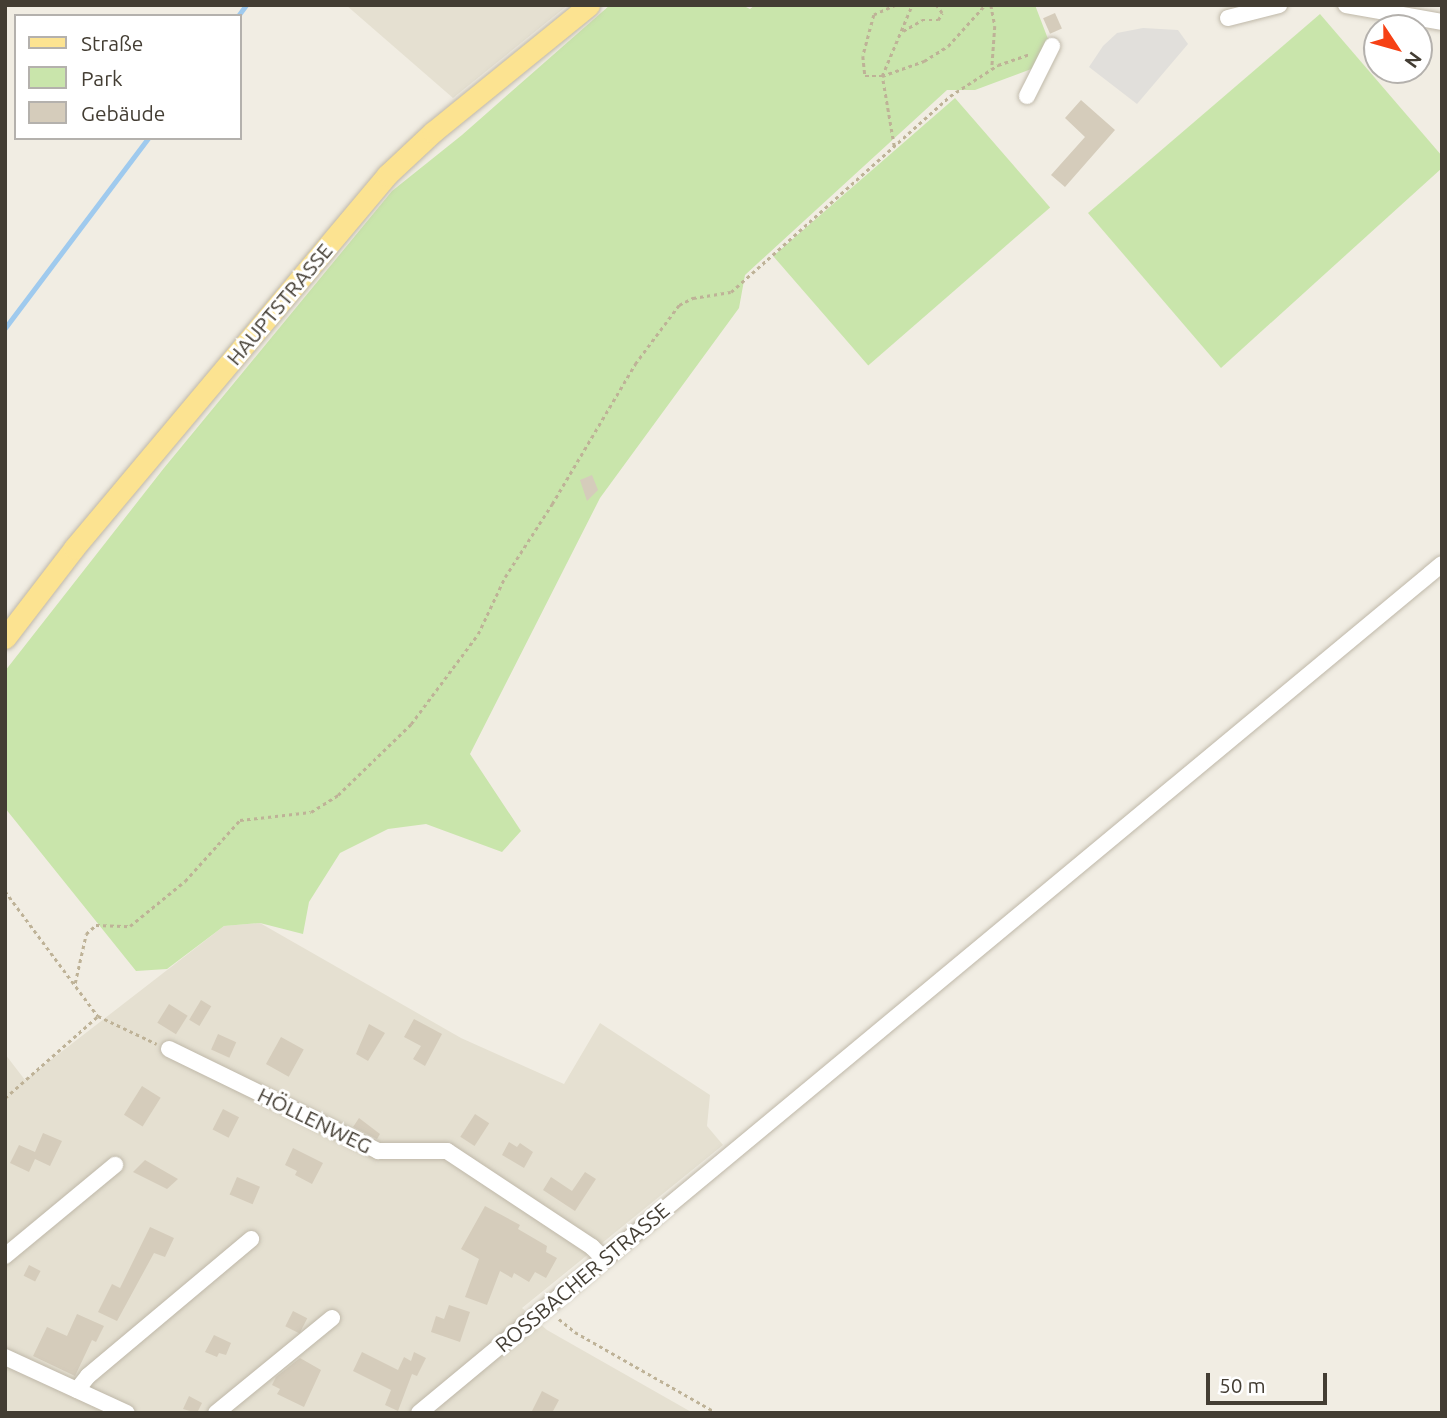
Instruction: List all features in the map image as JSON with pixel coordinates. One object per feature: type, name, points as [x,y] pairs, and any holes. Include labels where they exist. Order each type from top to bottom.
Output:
[{"type":"main road","name":"HAUPTSTRASSE","points":[[5,638],[74,548],[387,175],[433,132],[589,5]]},
{"type":"street","points":[[1228,19],[1279,5]]},
{"type":"street","points":[[1346,5],[1442,22]]},
{"type":"street","points":[[1027,96],[1052,46]]},
{"type":"street","name":"ROSSBACHER STRASSE","points":[[419,1413],[1442,564]]},
{"type":"street","name":"HÖLLENWEG","points":[[169,1049],[378,1151],[447,1151],[592,1247],[604,1259]]},
{"type":"street","points":[[5,1256],[115,1165]]},
{"type":"street","points":[[77,1390],[88,1376],[251,1239]]},
{"type":"street","points":[[216,1413],[332,1318]]},
{"type":"street","points":[[5,1357],[127,1413]]},
{"type":"path","points":[[896,5],[874,15],[863,56],[865,76],[882,76],[924,61],[948,46],[985,5]]},
{"type":"path","points":[[894,146],[882,76],[912,5]]},
{"type":"path","points":[[901,32],[922,20],[938,20],[942,13],[936,5]]},
{"type":"path","points":[[991,5],[995,26],[992,68]]},
{"type":"path","points":[[75,983],[86,934],[96,925],[130,926],[185,881],[240,820],[311,811],[338,795],[411,724],[478,634],[505,577],[635,364],[679,305],[693,298],[731,292],[950,96],[992,68],[1052,46]]},
{"type":"path","points":[[5,891],[98,1016],[169,1049]]},
{"type":"path","points":[[5,1098],[98,1016]]},
{"type":"path","points":[[548,1305],[575,1332],[717,1413]]},
{"type":"shaded area","points":[[346,5],[568,5],[453,98]]},
{"type":"shaded area","points":[[1143,28],[1178,30],[1188,44],[1137,104],[1089,67],[1103,46],[1117,33]]},
{"type":"shaded area","points":[[260,923],[461,1038],[564,1084],[600,1023],[710,1095],[707,1126],[723,1145],[522,1308],[547,1330],[693,1413],[5,1413],[5,1054],[25,1080],[224,926]]},
{"type":"green space","points":[[610,5],[742,5],[750,9],[755,5],[1035,5],[1048,39],[1042,65],[975,90],[947,90],[745,275],[739,308],[600,498],[470,754],[521,831],[502,852],[426,824],[388,829],[340,853],[309,902],[303,934],[260,923],[224,926],[167,969],[136,971],[5,808],[5,671],[164,468],[392,191],[462,135]]},
{"type":"green space","points":[[1320,14],[1363,64],[1363,84],[1380,84],[1442,156],[1442,168],[1221,368],[1088,213]]},
{"type":"green space","points":[[955,98],[1050,207],[868,366],[773,256]]},
{"type":"building","points":[[1055,13],[1062,29],[1050,34],[1043,18]]},
{"type":"building","points":[[1081,100],[1115,130],[1065,187],[1051,175],[1085,137],[1065,118]]},
{"type":"building","points":[[592,475],[598,490],[587,501],[580,480]]},
{"type":"building","points":[[201,1000],[211,1006],[199,1026],[189,1020]]},
{"type":"building","points":[[169,1004],[188,1016],[176,1034],[157,1023]]},
{"type":"building","points":[[414,1019],[442,1034],[425,1066],[413,1059],[421,1046],[404,1037]]},
{"type":"building","points":[[369,1024],[385,1033],[368,1061],[356,1054]]},
{"type":"building","points":[[218,1034],[236,1042],[229,1058],[211,1050]]},
{"type":"building","points":[[281,1037],[304,1050],[289,1077],[266,1064]]},
{"type":"building","points":[[142,1086],[161,1098],[143,1126],[124,1115]]},
{"type":"building","points":[[223,1109],[239,1117],[229,1138],[213,1129]]},
{"type":"building","points":[[475,1114],[489,1123],[475,1146],[460,1137]]},
{"type":"building","points":[[359,1118],[380,1134],[377,1139],[353,1127]]},
{"type":"building","points":[[43,1133],[62,1141],[50,1166],[35,1159],[29,1172],[10,1163],[19,1145],[35,1152]]},
{"type":"building","points":[[509,1142],[517,1147],[520,1143],[533,1152],[524,1168],[502,1155]]},
{"type":"building","points":[[293,1148],[323,1163],[312,1184],[295,1175],[297,1171],[285,1165]]},
{"type":"building","points":[[145,1160],[178,1179],[167,1189],[133,1172]]},
{"type":"building","points":[[585,1172],[596,1179],[575,1211],[543,1190],[551,1177],[572,1191]]},
{"type":"building","points":[[237,1177],[260,1187],[253,1204],[230,1194]]},
{"type":"building","points":[[485,1206],[520,1225],[518,1229],[547,1246],[546,1252],[557,1258],[546,1278],[535,1272],[529,1282],[514,1273],[512,1278],[500,1271],[487,1305],[465,1297],[479,1259],[461,1249]]},
{"type":"building","points":[[150,1227],[174,1238],[165,1257],[154,1253],[117,1321],[98,1312],[112,1284],[120,1288]]},
{"type":"building","points":[[29,1265],[41,1271],[35,1282],[24,1276]]},
{"type":"building","points":[[449,1305],[470,1312],[460,1342],[431,1332],[436,1316],[444,1319]]},
{"type":"building","points":[[293,1311],[307,1318],[300,1333],[285,1326]]},
{"type":"building","points":[[77,1314],[104,1326],[96,1342],[92,1340],[75,1376],[33,1356],[47,1327],[67,1336]]},
{"type":"building","points":[[214,1335],[231,1343],[226,1355],[219,1353],[217,1357],[205,1352]]},
{"type":"building","points":[[362,1352],[398,1370],[404,1357],[411,1361],[414,1352],[426,1358],[417,1376],[412,1374],[398,1411],[385,1405],[391,1390],[353,1371]]},
{"type":"building","points":[[300,1358],[321,1370],[304,1407],[277,1394],[280,1389],[272,1385],[276,1377]]},
{"type":"building","points":[[542,1391],[559,1400],[552,1413],[531,1413]]},
{"type":"building","points":[[189,1396],[202,1403],[197,1413],[183,1409]]},
{"type":"waterway","points":[[239,14],[246,5]]},
{"type":"waterway","points":[[5,328],[146,140]]}]
